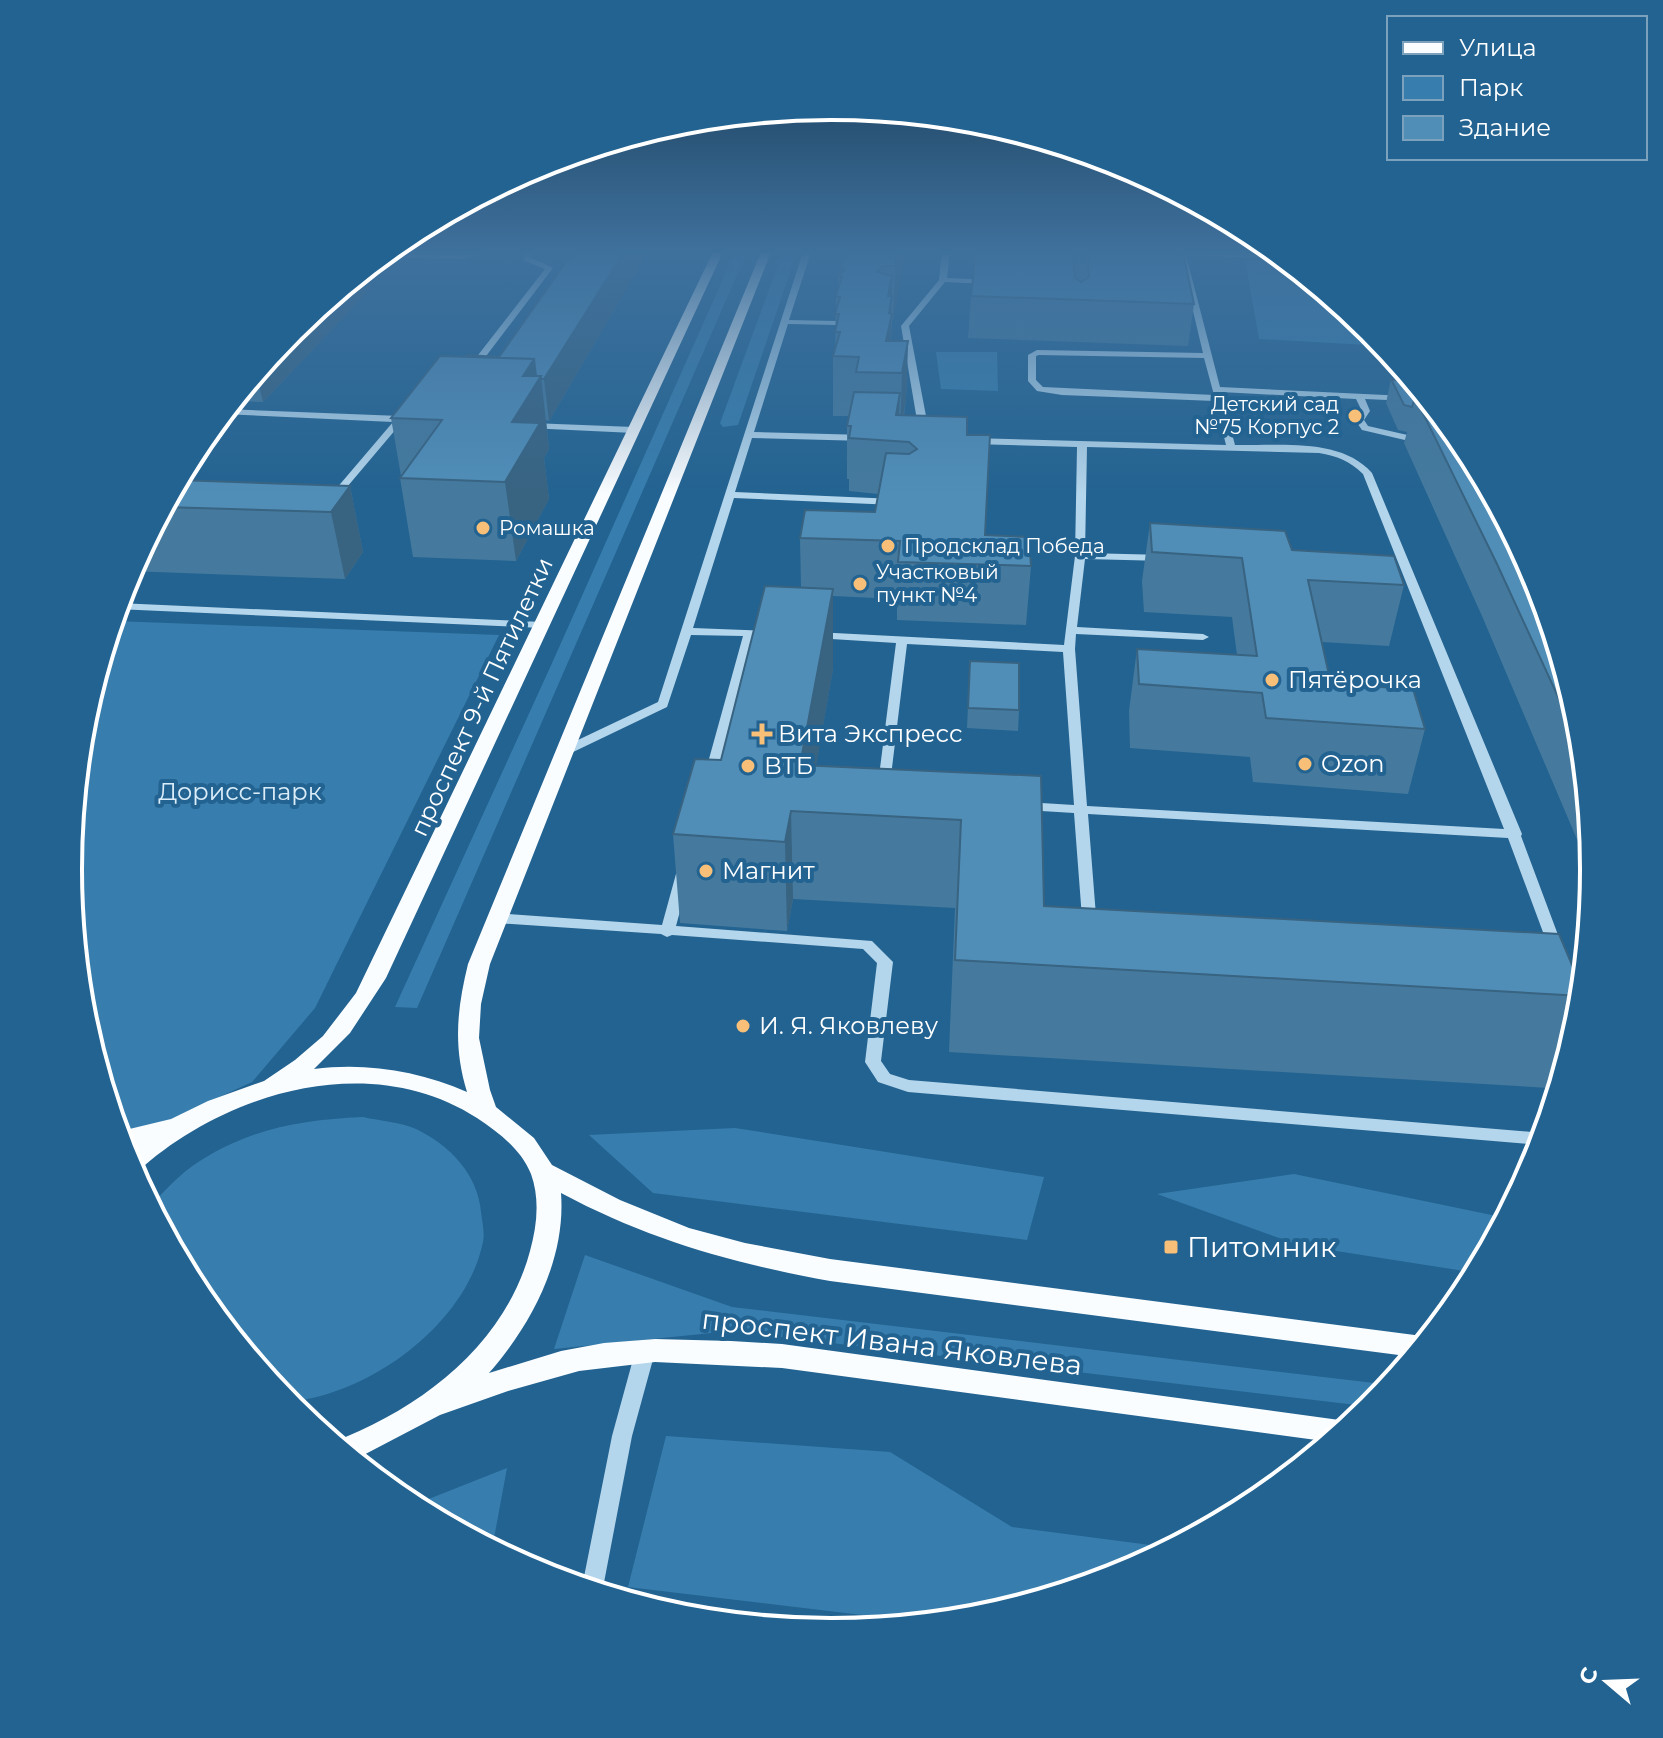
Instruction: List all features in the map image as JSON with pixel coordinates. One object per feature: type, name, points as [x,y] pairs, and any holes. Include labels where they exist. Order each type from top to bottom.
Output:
[{"type":"main road","name":"проспект 9-й Пятилетки","points":[[269,1089],[322,1053],[359,1008],[680,333]]},
{"type":"main road","points":[[485,1110],[470,1072],[466,1038],[468,1003],[495,918],[733,333]]},
{"type":"main road","points":[[138,1155],[187,1122],[229,1102],[319,1077],[362,1076],[411,1082],[446,1092],[485,1110],[519,1138],[542,1171],[548,1205],[547,1237],[537,1274],[517,1315],[484,1359],[438,1403],[355,1447]]},
{"type":"main road","points":[[132,1137],[187,1122]]},
{"type":"main road","points":[[542,1171],[592,1199],[661,1229],[733,1251],[846,1272],[1410,1344]]},
{"type":"main road","name":"проспект Ивана Яковлева","points":[[438,1403],[516,1375],[569,1362],[645,1352],[706,1350],[782,1356],[1330,1429]]},
{"type":"street","points":[[467,374],[499,333]]},
{"type":"street","points":[[565,751],[663,704],[783,333]]},
{"type":"street","points":[[906,333],[926,440]]},
{"type":"street","points":[[1201,333],[1231,447]]},
{"type":"street","points":[[1207,356],[1037,352],[1032,355],[1032,381],[1040,389],[1062,392],[1415,399]]},
{"type":"street","points":[[1359,396],[1366,411],[1359,420],[1365,428],[1426,443]]},
{"type":"street","points":[[237,413],[416,420]]},
{"type":"street","points":[[322,511],[400,419]]},
{"type":"street","points":[[525,426],[634,430]]},
{"type":"street","points":[[751,435],[883,438]]},
{"type":"street","points":[[912,439],[938,440]]},
{"type":"street","points":[[964,441],[1330,451],[1357,461],[1367,473],[1515,834],[1564,970]]},
{"type":"street","points":[[976,441],[976,455]]},
{"type":"street","points":[[1082,443],[1080,556],[1069,649],[1089,918],[1108,935]]},
{"type":"street","points":[[731,495],[907,502]]},
{"type":"street","points":[[1080,556],[1175,559]]},
{"type":"street","points":[[1390,566],[1405,566]]},
{"type":"street","points":[[130,607],[543,625]]},
{"type":"street","points":[[1072,630],[1203,637]]},
{"type":"street","points":[[687,631],[780,634]]},
{"type":"street","points":[[705,794],[750,633]]},
{"type":"street","points":[[795,635],[1069,649]]},
{"type":"street","points":[[894,792],[885,776],[902,639]]},
{"type":"street","points":[[1007,804],[1515,834]]},
{"type":"street","points":[[667,932],[688,855]]},
{"type":"street","points":[[495,918],[867,944],[885,962],[873,1062],[884,1078],[908,1086],[1531,1138]]},
{"type":"street","points":[[594,1580],[622,1436],[645,1352]]},
{"type":"green space","points":[[699,333],[712,333],[417,1008],[395,1007]]},
{"type":"green space","points":[[753,333],[769,333],[738,425],[723,427],[720,423]]},
{"type":"green space","points":[[1258,333],[1355,333],[1367,345],[1259,339]]},
{"type":"green space","points":[[936,352],[997,352],[998,391],[941,389]]},
{"type":"green space","name":"Дорисс-парк","points":[[124,621],[499,635],[315,1008],[252,1082],[145,1131],[130,1131],[96,1015],[88,967],[82,869],[88,771],[96,723]]},
{"type":"green space","points":[[363,1117],[397,1123],[428,1136],[451,1153],[468,1174],[479,1198],[484,1231],[473,1272],[457,1301],[435,1328],[380,1371],[349,1386],[302,1399],[268,1363],[208,1285],[158,1198],[191,1167],[232,1144],[273,1129]]},
{"type":"green space","points":[[735,1128],[1044,1177],[1027,1240],[653,1193],[589,1135]]},
{"type":"green space","points":[[1294,1174],[1496,1216],[1464,1271],[1298,1245],[1157,1194]]},
{"type":"green space","points":[[585,1255],[732,1307],[1376,1383],[1355,1405],[731,1331],[554,1349]]},
{"type":"green space","points":[[666,1436],[890,1452],[1012,1527],[1153,1545],[1072,1579],[1025,1593],[978,1604],[881,1617],[628,1587]]},
{"type":"green space","points":[[507,1468],[494,1538],[427,1500]]},
{"type":"building","points":[[516,333],[573,333],[544,379],[536,376],[534,359],[466,357],[499,357]]},
{"type":"building","points":[[840,333],[888,333],[886,341],[908,341],[902,373],[856,372],[859,357],[833,356]]},
{"type":"building","points":[[440,356],[534,359],[523,376],[541,376],[512,422],[540,423],[505,482],[400,478],[442,420],[391,418]]},
{"type":"building","points":[[1391,379],[1400,381],[1414,399],[1412,407],[1404,405]]},
{"type":"building","points":[[854,392],[900,393],[896,415],[967,417],[967,435],[990,435],[985,535],[1029,537],[1031,566],[898,562],[900,541],[800,538],[805,510],[875,512],[886,453],[909,454],[917,449],[909,442],[849,438],[851,426],[847,426]]},
{"type":"building","points":[[1418,403],[1455,453],[1504,538],[1541,628],[1563,708]]},
{"type":"building","points":[[191,480],[350,486],[331,512],[175,507]]},
{"type":"building","points":[[1150,523],[1285,531],[1292,550],[1394,556],[1404,585],[1308,580],[1331,684],[1413,689],[1425,729],[1266,718],[1262,693],[1139,684],[1137,649],[1257,656],[1242,558],[1152,552]]},
{"type":"building","points":[[765,586],[833,589],[800,765],[1041,776],[1044,906],[1559,934],[1574,971],[1570,995],[955,960],[961,820],[791,811],[785,842],[673,834],[695,759],[721,760]]},
{"type":"building","points":[[970,661],[1019,663],[1019,710],[968,708]]},
{"type":"place","name":"Детский сад №75 Корпус 2","points":[[1355,416]]},
{"type":"place","name":"Ромашка","points":[[483,528]]},
{"type":"place","name":"Продсклад Победа","points":[[888,546]]},
{"type":"place","name":"Участковый пункт №4","points":[[860,584]]},
{"type":"place","name":"Пятёрочка","points":[[1272,680]]},
{"type":"place","name":"Вита Экспресс","points":[[762,734]]},
{"type":"place","name":"Ozon","points":[[1305,764]]},
{"type":"place","name":"ВТБ","points":[[748,766]]},
{"type":"place","name":"Магнит","points":[[706,871]]},
{"type":"place","name":"И. Я. Яковлеву","points":[[743,1026]]},
{"type":"place","name":"Питомник","points":[[1171,1247]]}]
